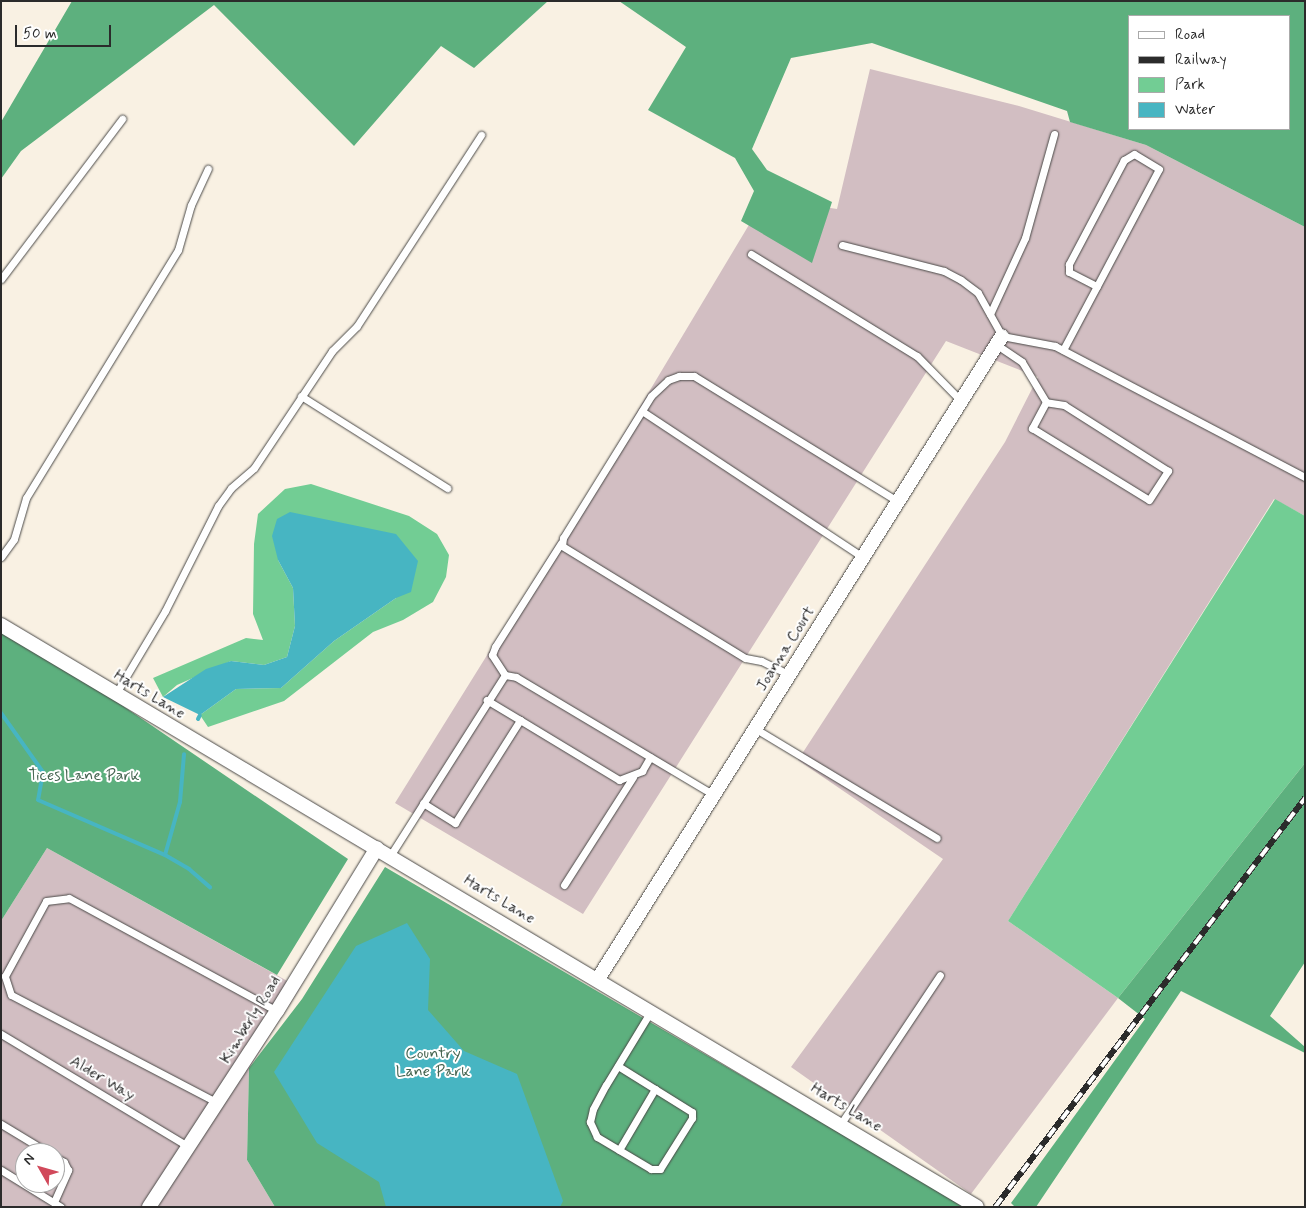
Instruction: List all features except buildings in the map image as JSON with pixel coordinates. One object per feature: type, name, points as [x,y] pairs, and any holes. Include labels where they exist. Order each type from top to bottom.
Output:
[{"type":"street","name":"Joanna Court","points":[[598,979],[963,403],[1000,341]]},
{"type":"street","name":"Harts Lane","points":[[1,626],[114,695],[598,979],[977,1207]]},
{"type":"street","name":"Kimberly Road","points":[[149,1207],[277,1011],[377,848]]},
{"type":"lane","points":[[1,279],[122,120]]},
{"type":"lane","points":[[990,314],[1026,238],[1054,134]]},
{"type":"lane","points":[[114,695],[165,611],[218,506],[232,488],[254,468],[332,350],[357,326],[481,135]]},
{"type":"lane","points":[[1063,350],[1097,286],[1158,169],[1134,154],[1124,160],[1069,264],[1069,272],[1097,286]]},
{"type":"lane","points":[[1,557],[14,539],[26,498],[178,250],[191,205],[208,169]]},
{"type":"lane","points":[[842,245],[944,271],[971,286],[990,314],[1000,341],[1022,362],[1046,402],[1064,405],[1168,471],[1149,500],[1032,428],[1046,402]]},
{"type":"lane","points":[[751,254],[917,356],[963,403]]},
{"type":"lane","points":[[1000,341],[1063,350],[1305,477]]},
{"type":"lane","points":[[714,795],[516,677],[505,675],[492,655],[495,647],[654,392],[668,380],[679,376],[694,376],[900,502]]},
{"type":"lane","points":[[301,396],[447,488]]},
{"type":"lane","points":[[642,411],[865,558]]},
{"type":"lane","points":[[561,543],[565,548],[745,658],[761,661],[790,675]]},
{"type":"lane","points":[[390,856],[487,700],[505,675]]},
{"type":"lane","points":[[487,700],[619,780],[633,777],[642,771],[650,757]]},
{"type":"lane","points":[[423,803],[455,823],[520,720]]},
{"type":"lane","points":[[756,729],[938,838]]},
{"type":"lane","points":[[564,885],[633,777]]},
{"type":"lane","points":[[218,1103],[11,995],[5,976],[46,901],[69,898],[277,1011]]},
{"type":"lane","points":[[840,1125],[940,975]]},
{"type":"lane","points":[[618,1066],[692,1112],[692,1118],[660,1169],[651,1169],[597,1137],[590,1122],[594,1109],[618,1066],[651,1011]]},
{"type":"lane","name":"Alder Way","points":[[1,1034],[189,1147]]},
{"type":"lane","points":[[619,1150],[655,1089]]},
{"type":"lane","points":[[1,1124],[32,1143]]},
{"type":"lane","points":[[65,1164],[68,1170],[65,1177]]},
{"type":"lane","points":[[1,1170],[62,1207]]},
{"type":"lane","points":[[54,1202],[58,1193]]},
{"type":"shaded area","points":[[870,69],[1019,106],[1146,145],[1305,227],[1305,516],[1274,499],[1008,921],[1118,998],[971,1194],[791,1067],[943,859],[798,760],[1005,442],[1038,377],[946,341],[583,914],[395,803],[598,477],[765,198],[837,209]]},
{"type":"shaded area","points":[[47,848],[300,988],[249,1068],[247,1160],[275,1207],[1,1207],[1,921]]},
{"type":"green space","points":[[72,1],[548,1],[474,68],[441,46],[354,146],[214,5],[21,151],[1,179],[1,122]]},
{"type":"green space","points":[[619,1],[1305,1],[1305,227],[1146,145],[1070,122],[1067,111],[872,43],[791,58],[752,149],[767,170],[832,202],[812,263],[741,221],[754,191],[735,158],[648,110],[686,47]]},
{"type":"green space","points":[[311,484],[409,516],[437,534],[449,555],[446,577],[433,602],[403,620],[373,632],[284,701],[208,727],[200,715],[236,689],[281,688],[334,641],[396,598],[278,560],[293,588],[295,626],[287,657],[264,665],[231,661],[177,685],[163,697],[153,678],[246,638],[263,640],[253,614],[254,544],[258,514],[285,489]]},
{"type":"green space","points":[[1275,499],[1305,516],[1305,763],[1118,998],[1008,921]]},
{"type":"green space","name":"Tices Lane Park","points":[[1,623],[348,859],[277,975],[47,848],[1,921]]},
{"type":"green space","points":[[1305,763],[1305,962],[1270,1016],[1305,1047],[1305,1053],[1181,991],[1036,1207],[1015,1207],[1011,1203],[1145,1019],[1118,998]]},
{"type":"green space","name":"Country Lane Park","points":[[385,867],[966,1207],[275,1207],[247,1160],[249,1068],[302,999]]},
{"type":"water","points":[[290,512],[396,534],[418,561],[411,592],[396,598],[334,641],[281,688],[236,689],[200,715],[163,697],[206,669],[231,661],[264,665],[287,657],[295,626],[293,588],[278,560],[272,536],[277,519]]},
{"type":"water","points":[[407,923],[430,959],[428,1010],[464,1051],[517,1074],[563,1201],[560,1207],[386,1207],[379,1182],[317,1143],[274,1072],[356,946]]},
{"type":"waterway","points":[[1,713],[43,772],[38,800],[165,855],[180,802],[184,754]]},
{"type":"waterway","points":[[198,719],[200,715]]},
{"type":"waterway","points":[[165,855],[189,869],[210,887]]},
{"type":"railway","points":[[995,1207],[1305,798]]}]
